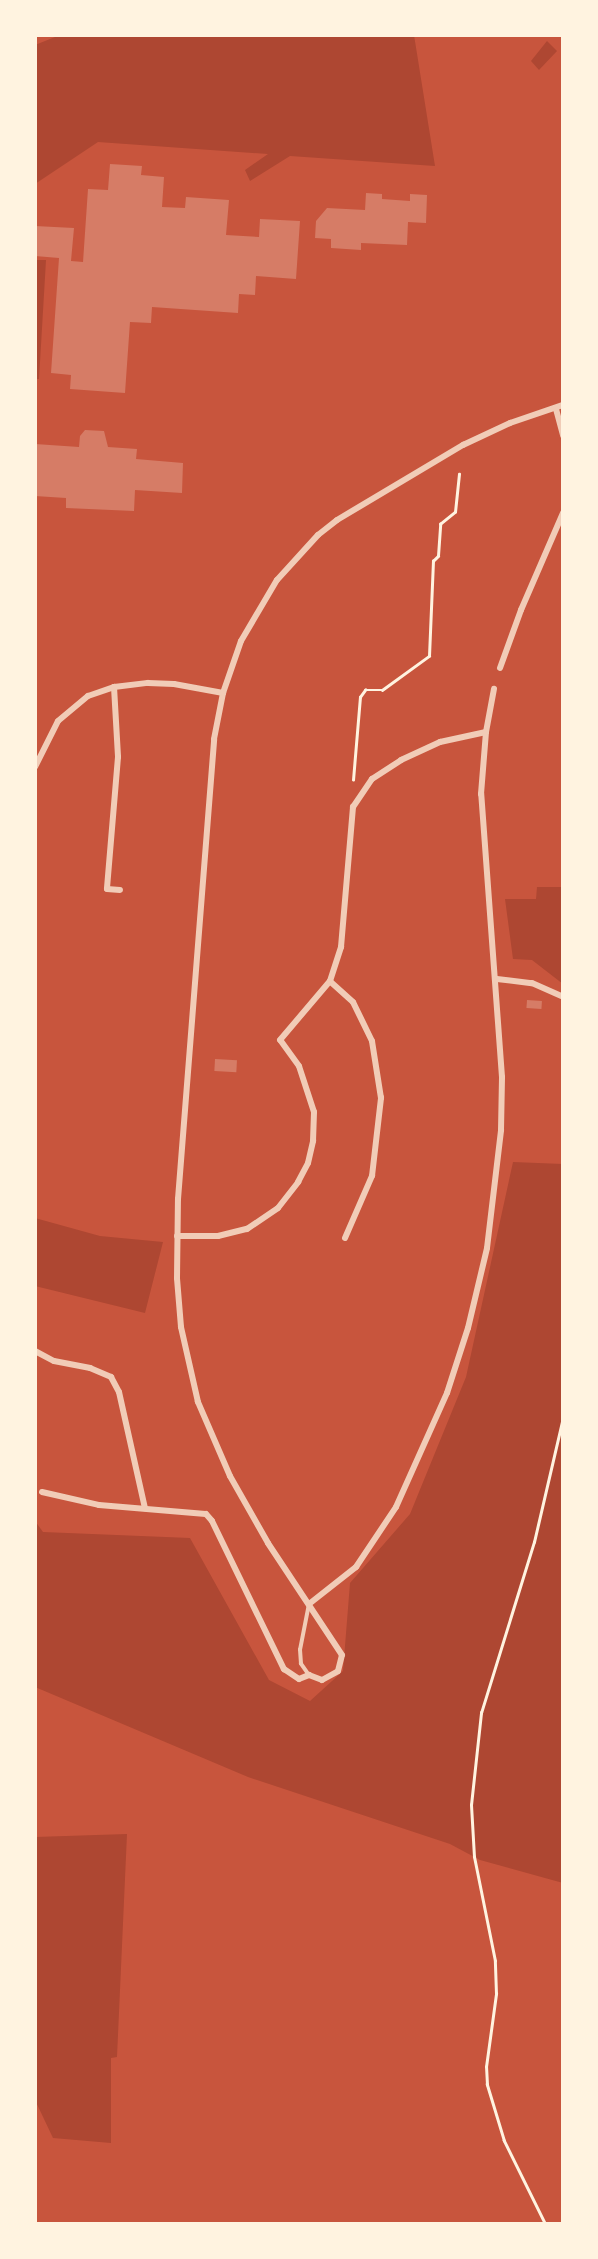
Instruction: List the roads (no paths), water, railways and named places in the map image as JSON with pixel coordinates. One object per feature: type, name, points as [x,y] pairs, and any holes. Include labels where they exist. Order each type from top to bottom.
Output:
[{"type":"street","points":[[42,1492],[99,1505],[201,1513],[209,1517],[278,1661],[292,1676],[299,1679],[309,1675],[322,1680],[338,1671],[342,1655],[268,1543],[230,1476],[198,1402],[181,1326],[177,1236],[209,780],[223,692],[241,641],[262,605],[293,560],[318,535],[369,500],[463,445],[510,423],[560,407],[563,436]]},
{"type":"street","points":[[500,668],[521,610],[563,513]]},
{"type":"street","points":[[35,767],[58,721],[88,696],[114,687],[148,683],[174,684],[223,692]]},
{"type":"street","points":[[114,687],[118,764],[107,889],[120,890]]},
{"type":"street","points":[[309,1604],[356,1567],[381,1534],[419,1460],[459,1359],[487,1248],[496,1178],[502,1077],[497,979],[482,843],[481,794],[486,732],[494,689]]},
{"type":"street","points":[[177,1236],[218,1236],[247,1229],[278,1208],[298,1182],[308,1163],[313,1141],[314,1112],[299,1066],[280,1040],[330,981],[341,947],[349,827],[356,798],[383,770],[419,751],[440,742],[486,732]]},
{"type":"street","points":[[497,979],[532,983],[561,993]]},
{"type":"street","points":[[330,981],[353,1002],[372,1041],[381,1098],[378,1146],[372,1176],[345,1238]]},
{"type":"street","points":[[35,1351],[43,1352],[54,1361],[90,1368],[111,1377],[119,1392],[145,1508]]},
{"type":"lane","points":[[309,1604],[300,1659],[309,1675]]}]
